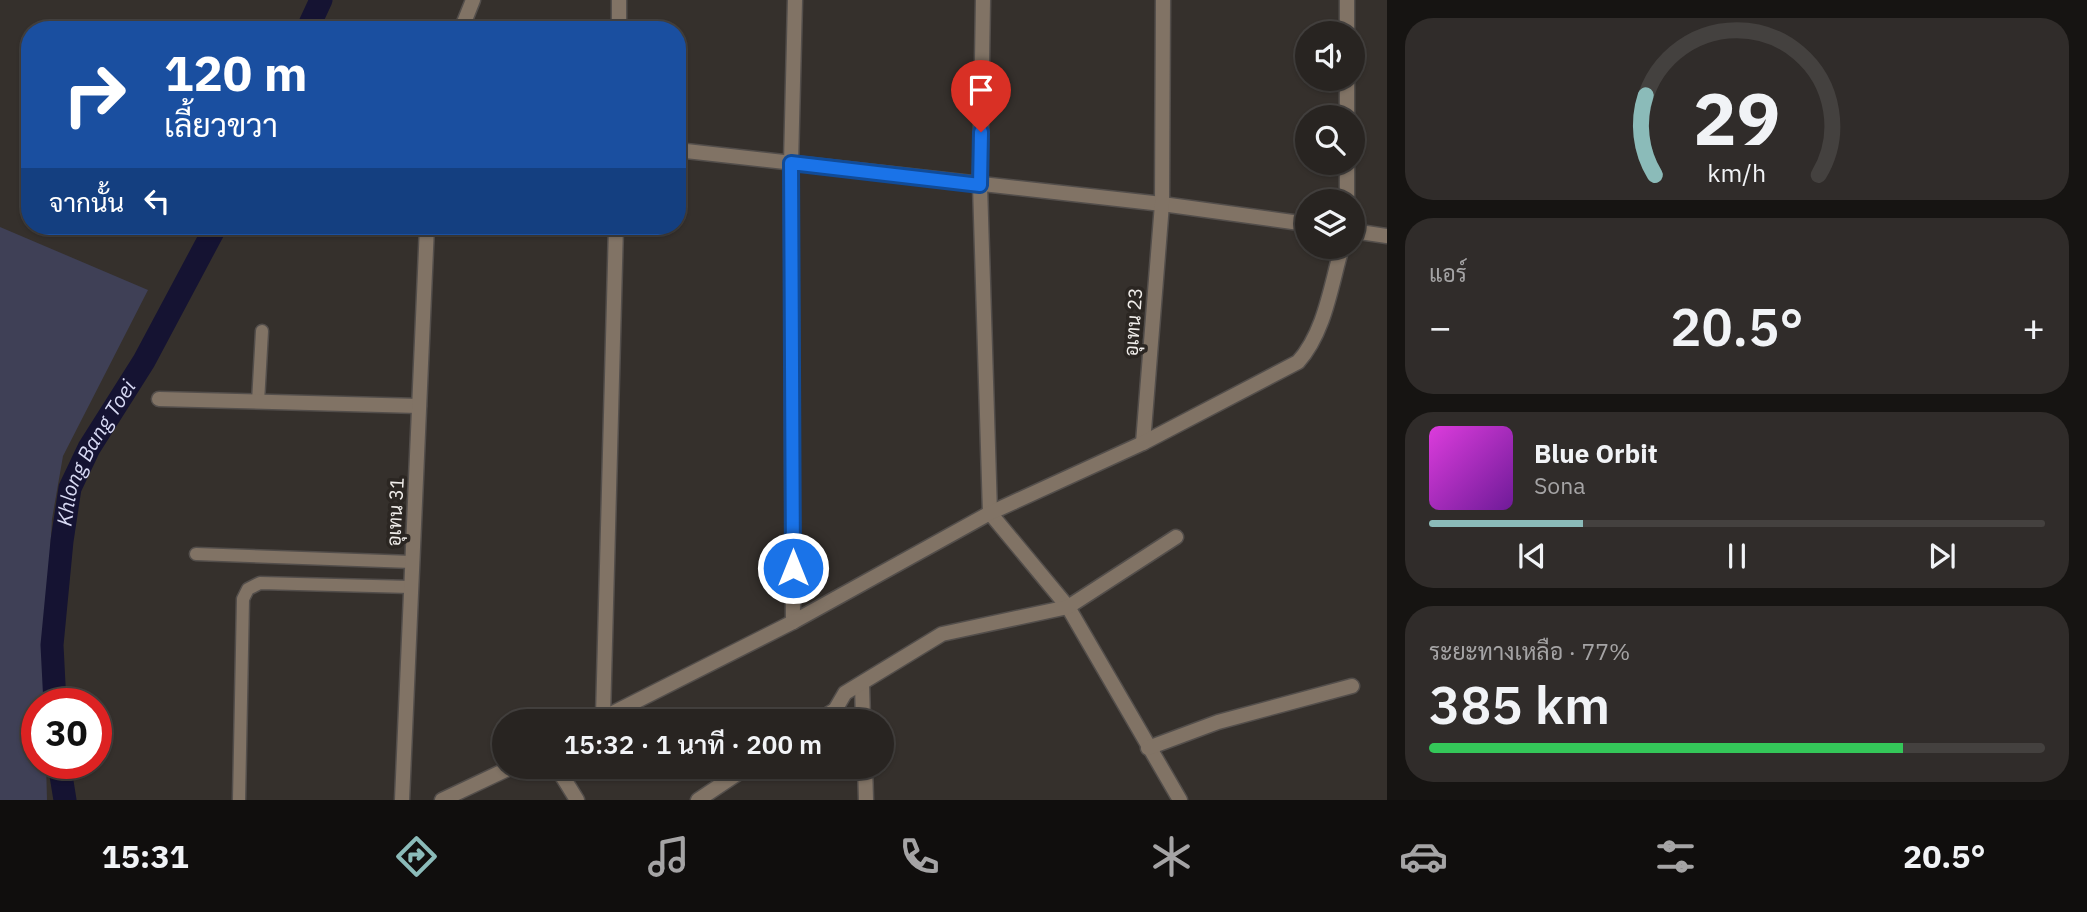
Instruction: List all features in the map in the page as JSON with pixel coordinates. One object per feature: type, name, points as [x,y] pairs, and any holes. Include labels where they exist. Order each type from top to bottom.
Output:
[{"type":"street","points":[[465,21],[473,0]]},
{"type":"street","points":[[618,0],[619,21]]},
{"type":"street","points":[[793,622],[791,163],[795,0]]},
{"type":"street","points":[[983,0],[980,185],[990,513],[1068,607],[1180,800]]},
{"type":"street","name":"อุเทน 23","points":[[1143,443],[1162,204],[1163,0]]},
{"type":"street","points":[[1347,0],[1347,21]]},
{"type":"street","points":[[686,151],[1162,204],[1295,222]]},
{"type":"street","points":[[1365,233],[1387,236]]},
{"type":"street","name":"อุเทน 31","points":[[402,800],[427,235]]},
{"type":"street","points":[[600,709],[616,235]]},
{"type":"street","points":[[620,709],[793,622],[990,513],[1143,443],[1298,362],[1310,348],[1319,326],[1339,259]]},
{"type":"street","points":[[159,399],[419,406]]},
{"type":"street","points":[[836,709],[845,693],[943,634],[1068,607],[1177,537]]},
{"type":"street","points":[[862,684],[863,709]]},
{"type":"street","points":[[1148,748],[1218,722],[1352,686]]},
{"type":"street","points":[[442,800],[492,776]]},
{"type":"street","points":[[564,779],[577,800]]},
{"type":"street","points":[[698,800],[730,779]]},
{"type":"street","points":[[865,779],[866,800]]},
{"type":"lane","points":[[258,402],[262,331]]},
{"type":"lane","points":[[196,554],[412,562]]},
{"type":"lane","points":[[239,800],[243,599],[248,589],[260,583],[411,587]]},
{"type":"shaded area","points":[[0,227],[148,290],[63,456],[52,519],[43,688],[21,688],[21,779],[46,779],[47,800],[0,800]]},
{"type":"waterway","name":"Khlong Bang Toei","points":[[311,21],[321,0]]},
{"type":"waterway","name":"Khlong Bang Toei","points":[[54,688],[52,645],[70,488],[89,448],[144,361],[211,235]]},
{"type":"waterway","name":"Khlong Bang Toei","points":[[62,779],[65,800]]},
{"type":"route","points":[[793,568],[791,163],[980,185],[981,132]]}]
